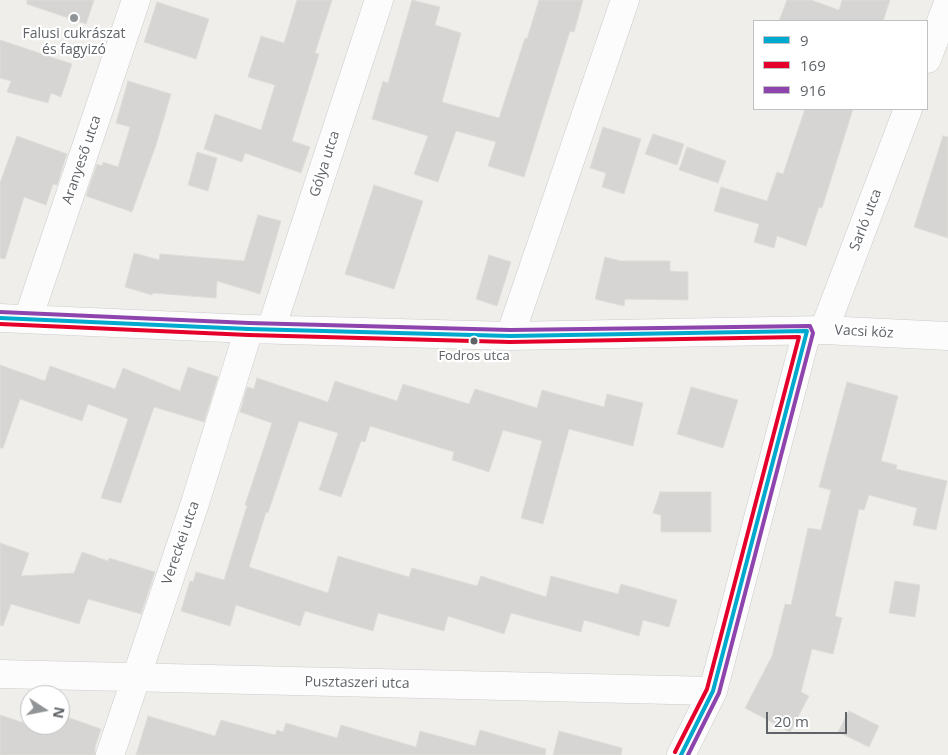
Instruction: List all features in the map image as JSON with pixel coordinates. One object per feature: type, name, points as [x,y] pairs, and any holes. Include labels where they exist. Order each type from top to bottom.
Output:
[{"type":"street","name":"Aranyeső utca","points":[[28,319],[136,0]]},
{"type":"street","name":"Gólya utca","points":[[260,329],[380,0]]},
{"type":"street","points":[[510,336],[625,0]]},
{"type":"street","points":[[928,56],[948,3]]},
{"type":"street","name":"Sarló utca","points":[[681,755],[713,691],[816,330],[908,110]]},
{"type":"street","name":"Vacsi köz","points":[[0,318],[260,329],[510,336],[816,330],[948,336]]},
{"type":"street","name":"Vereckei utca","points":[[110,755],[195,503],[260,329]]},
{"type":"street","name":"Pusztaszeri utca","points":[[0,674],[713,691]]},
{"type":"building","points":[[27,0],[94,0],[86,24],[27,4]]},
{"type":"building","points":[[297,0],[332,0],[315,53],[319,54],[292,141],[310,147],[301,173],[245,153],[242,162],[204,149],[215,114],[261,130],[275,85],[248,77],[261,36],[284,43]]},
{"type":"building","points":[[412,0],[440,7],[435,25],[461,33],[442,102],[499,118],[539,0],[583,0],[574,32],[570,31],[524,177],[488,166],[496,142],[456,131],[438,182],[414,174],[428,136],[372,119],[383,81],[388,83]]},
{"type":"building","points":[[787,0],[811,0],[839,10],[842,0],[890,0],[883,20],[779,20]]},
{"type":"building","points":[[157,2],[209,19],[196,59],[144,42]]},
{"type":"building","points":[[0,40],[72,64],[61,97],[51,93],[48,103],[7,92],[11,81],[0,78]]},
{"type":"building","points":[[128,81],[171,94],[156,145],[132,212],[86,196],[97,164],[102,166],[103,162],[118,167],[130,127],[116,123]]},
{"type":"building","points":[[805,110],[853,110],[822,208],[819,207],[806,246],[777,236],[774,248],[754,242],[759,224],[714,211],[721,187],[767,201],[777,172],[783,174]]},
{"type":"building","points":[[603,127],[641,139],[624,194],[602,187],[606,173],[590,168]]},
{"type":"building","points":[[653,134],[684,144],[677,165],[645,154]]},
{"type":"building","points":[[17,136],[67,154],[57,185],[53,184],[46,205],[24,197],[5,259],[0,258],[0,183]]},
{"type":"building","points":[[943,136],[948,137],[948,238],[914,227]]},
{"type":"building","points":[[687,147],[726,161],[718,183],[679,170]]},
{"type":"building","points":[[197,152],[217,158],[208,191],[188,185]]},
{"type":"building","points":[[374,185],[423,201],[394,289],[345,274]]},
{"type":"building","points":[[258,215],[281,221],[260,294],[217,281],[216,298],[153,293],[152,295],[125,287],[134,253],[159,260],[160,254],[244,261]]},
{"type":"building","points":[[489,255],[511,262],[497,306],[476,299]]},
{"type":"building","points":[[605,257],[621,261],[670,261],[670,271],[688,272],[688,300],[625,299],[624,306],[595,299]]},
{"type":"building","points":[[0,365],[45,381],[50,366],[115,389],[123,368],[180,391],[188,367],[218,377],[204,422],[154,407],[121,503],[101,498],[128,419],[88,404],[82,421],[20,399],[3,448],[0,448]]},
{"type":"building","points":[[257,378],[328,402],[335,381],[397,401],[403,384],[469,404],[475,389],[537,408],[542,390],[604,407],[607,394],[643,403],[633,446],[569,429],[543,524],[521,518],[542,441],[503,430],[489,472],[452,460],[454,452],[370,426],[365,442],[361,441],[341,497],[319,490],[338,433],[299,421],[268,513],[266,512],[249,567],[328,593],[338,556],[409,577],[412,568],[477,586],[481,576],[546,597],[551,576],[618,594],[621,584],[677,600],[669,627],[643,620],[639,636],[584,620],[581,632],[511,613],[504,634],[448,616],[444,631],[378,613],[373,631],[305,611],[300,626],[236,605],[230,626],[181,611],[190,581],[193,582],[196,572],[224,580],[247,506],[245,505],[272,423],[240,412],[247,387],[254,389]]},
{"type":"building","points":[[847,382],[898,396],[881,461],[897,465],[896,469],[947,481],[936,530],[913,525],[917,508],[869,495],[864,510],[859,509],[835,616],[842,618],[833,654],[812,649],[801,692],[809,696],[790,732],[745,708],[772,656],[785,604],[791,605],[808,528],[821,530],[831,490],[819,487]]},
{"type":"building","points":[[691,387],[738,400],[723,448],[677,434]]},
{"type":"building","points":[[660,492],[711,492],[711,532],[661,532],[661,515],[653,513]]},
{"type":"building","points":[[0,543],[29,553],[21,576],[74,573],[82,552],[108,561],[109,558],[155,572],[141,614],[88,599],[79,624],[11,604],[3,626],[0,625]]},
{"type":"building","points":[[895,581],[920,585],[915,617],[889,613]]},
{"type":"building","points":[[849,711],[879,726],[869,747],[838,732]]},
{"type":"building","points":[[0,715],[20,722],[20,735],[70,735],[70,718],[101,729],[95,747],[95,755],[0,755]]},
{"type":"building","points":[[148,716],[215,736],[221,720],[275,735],[277,730],[283,732],[286,723],[337,738],[341,725],[416,747],[420,731],[475,746],[480,730],[546,749],[545,755],[136,755]]},
{"type":"building","points":[[559,731],[622,748],[621,755],[553,755]]},
{"type":"transit line","name":"916","points":[[0,312],[249,323],[510,330],[810,326],[813,333],[719,693],[688,755]]},
{"type":"transit line","name":"9","points":[[0,318],[249,329],[510,336],[807,331],[713,691],[681,755]]},
{"type":"transit line","name":"169","points":[[0,324],[249,335],[510,342],[799,337],[707,689],[675,752]]},
{"type":"place","name":"Falusi cukrászat és fagyizó","points":[[74,18]]},
{"type":"place","name":"Fodros utca","points":[[474,341]]}]
